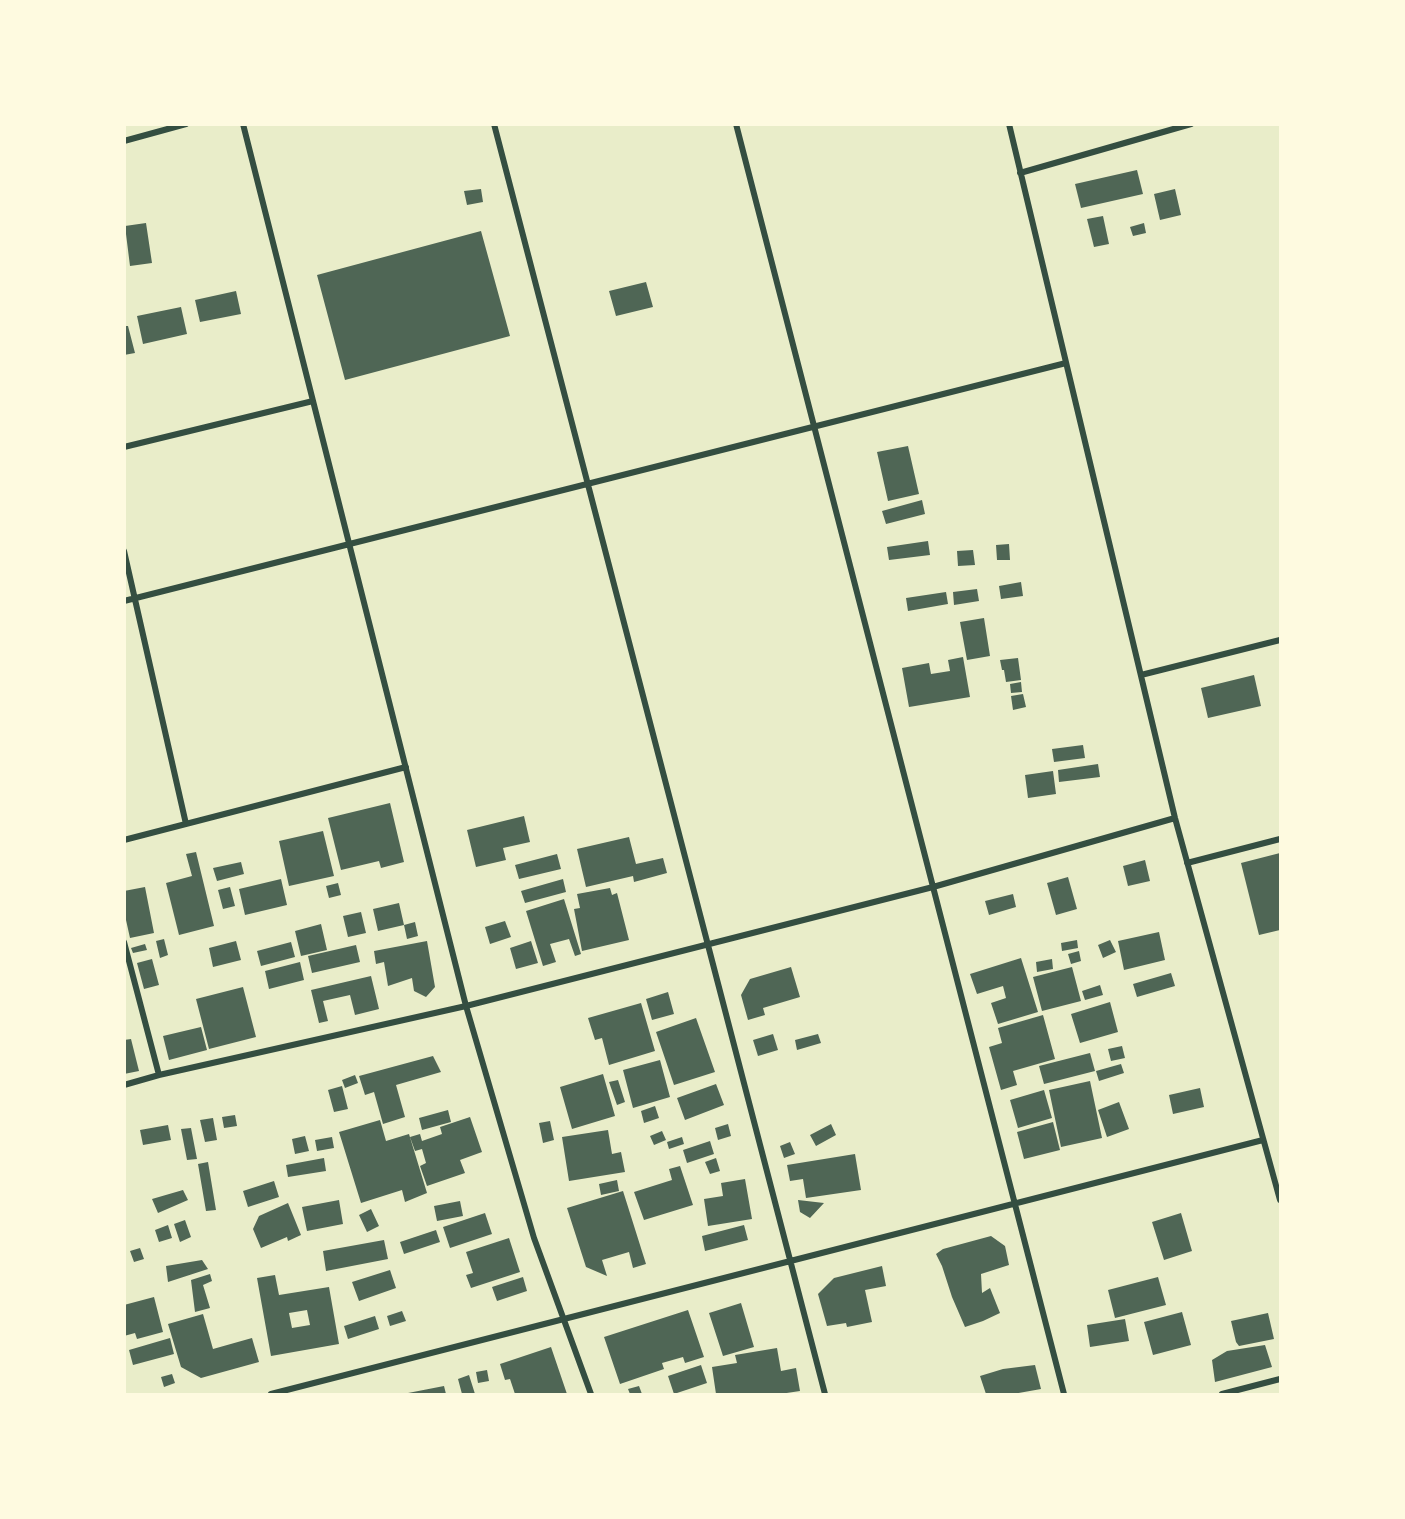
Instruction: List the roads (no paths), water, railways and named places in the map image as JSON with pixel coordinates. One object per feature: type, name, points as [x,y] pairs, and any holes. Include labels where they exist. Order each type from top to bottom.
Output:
[{"type":"street","points":[[124,141],[186,124]]},
{"type":"street","points":[[243,124],[466,1006],[534,1238],[591,1395]]},
{"type":"street","points":[[494,124],[825,1395]]},
{"type":"street","points":[[736,124],[1064,1395]]},
{"type":"street","points":[[1009,124],[1175,818],[1281,1200]]},
{"type":"street","points":[[1020,173],[1191,124]]},
{"type":"street","points":[[124,601],[1066,363]]},
{"type":"street","points":[[124,447],[313,401]]},
{"type":"street","points":[[124,551],[186,824]]},
{"type":"street","points":[[1141,675],[1281,640]]},
{"type":"street","points":[[124,840],[406,767]]},
{"type":"street","points":[[124,1085],[159,1075],[466,1006],[708,945],[933,886],[1175,818]]},
{"type":"street","points":[[1187,863],[1281,838]]},
{"type":"street","points":[[124,942],[159,1075]]},
{"type":"street","points":[[271,1395],[1263,1140]]},
{"type":"street","points":[[1222,1395],[1281,1379]]}]
